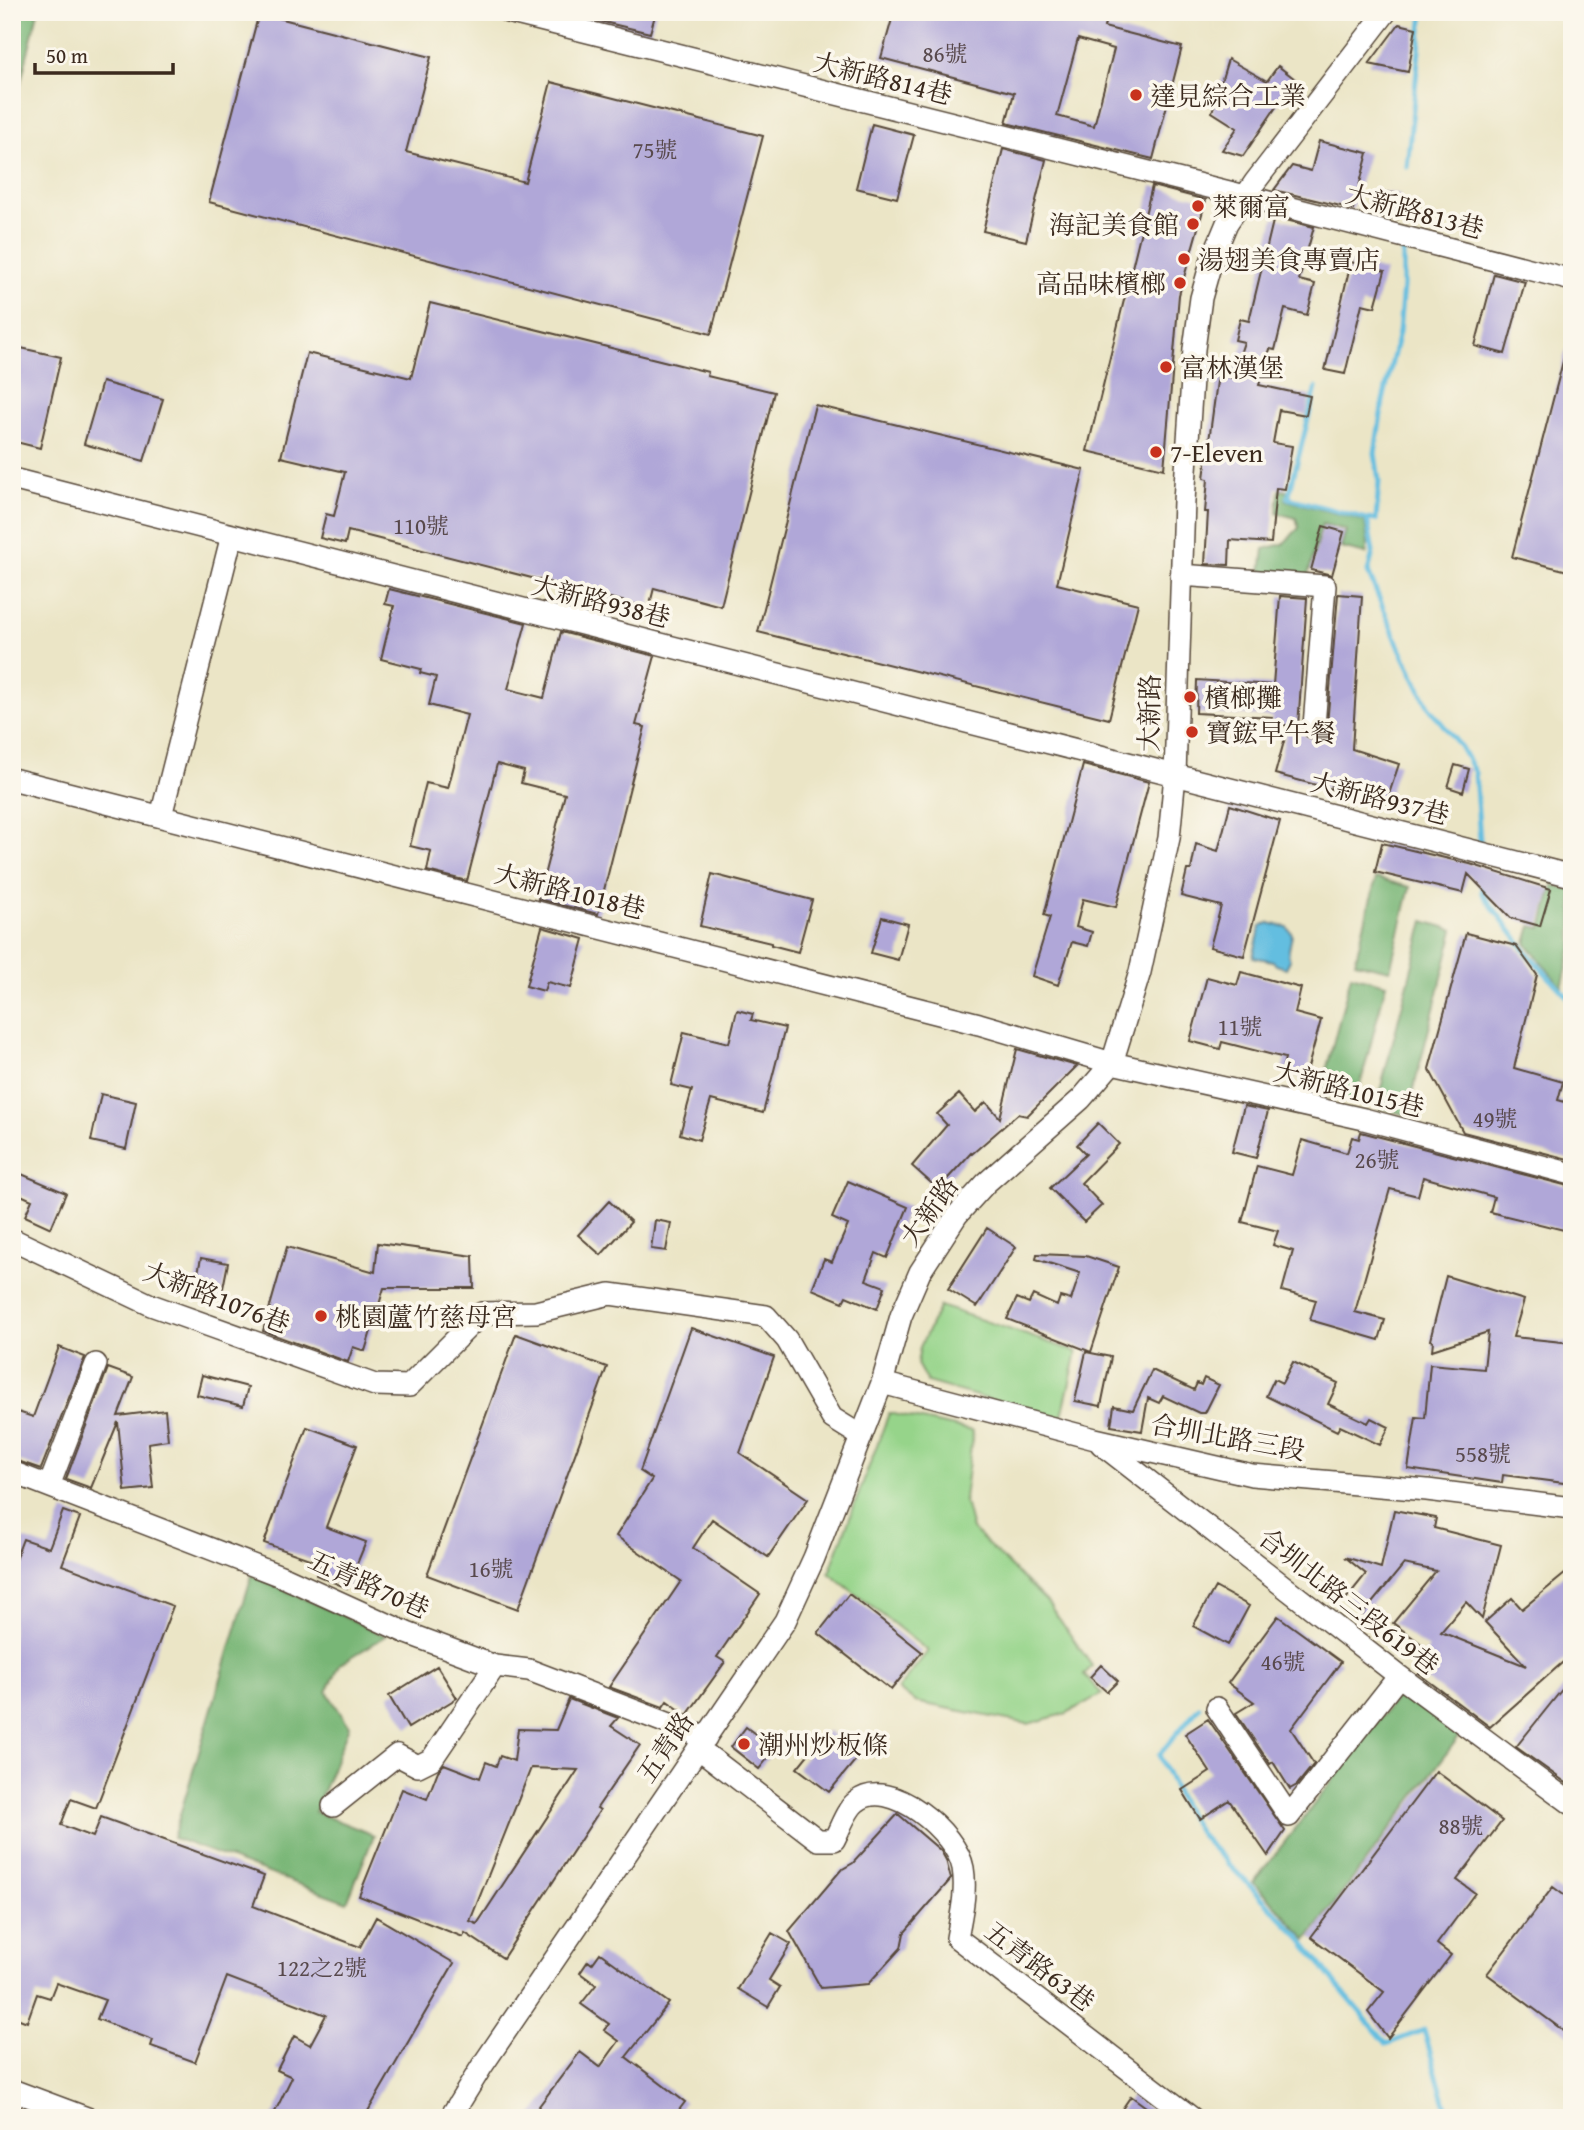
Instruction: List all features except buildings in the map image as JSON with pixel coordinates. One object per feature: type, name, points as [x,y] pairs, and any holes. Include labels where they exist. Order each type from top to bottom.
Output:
[{"type":"street","name":"大新路814巷","points":[[508,12],[1245,196]]},
{"type":"street","name":"大新路","points":[[882,1384],[901,1316],[920,1272],[957,1215],[986,1183],[1081,1099],[1112,1063],[1125,1026],[1152,923],[1169,838],[1175,775],[1181,575],[1194,349],[1201,298],[1222,235],[1245,196],[1386,12]]},
{"type":"street","name":"大新路813巷","points":[[1245,196],[1572,281]]},
{"type":"street","name":"大新路938巷","points":[[12,479],[1175,775]]},
{"type":"street","points":[[161,816],[232,535]]},
{"type":"street","points":[[1181,575],[1325,586],[1314,726]]},
{"type":"street","name":"大新路937巷","points":[[1175,775],[1572,876]]},
{"type":"street","name":"大新路1018巷","points":[[12,779],[979,1024],[1112,1063]]},
{"type":"street","name":"大新路1015巷","points":[[1112,1063],[1364,1119],[1572,1174]]},
{"type":"street","name":"大新路1076巷","points":[[12,1239],[151,1305],[376,1385],[409,1386],[482,1313],[536,1312],[610,1294],[766,1316],[787,1340],[832,1418],[861,1436]]},
{"type":"street","points":[[49,1486],[96,1364]]},
{"type":"street","name":"五青路","points":[[450,2118],[482,2066],[785,1621],[814,1558],[882,1384]]},
{"type":"street","name":"合圳北路三段","points":[[882,1384],[1095,1439],[1252,1475],[1427,1490],[1572,1508]]},
{"type":"street","name":"合圳北路三段619巷","points":[[1095,1439],[1399,1676],[1572,1804]]},
{"type":"street","name":"五青路70巷","points":[[12,1472],[286,1578],[407,1633],[495,1666],[529,1670],[702,1743]]},
{"type":"street","points":[[333,1806],[397,1755],[418,1766],[432,1759],[495,1666]]},
{"type":"street","points":[[1217,1708],[1289,1816],[1399,1676]]},
{"type":"street","name":"五青路63巷","points":[[702,1743],[818,1840],[834,1840],[854,1803],[867,1796],[893,1797],[924,1814],[946,1835],[963,1866],[965,1897],[957,1938],[1192,2118]]},
{"type":"street","points":[[12,2090],[86,2118]]},
{"type":"green space","points":[[12,12],[38,12],[12,117]]},
{"type":"green space","points":[[1279,490],[1288,491],[1286,500],[1365,521],[1368,543],[1366,554],[1341,548],[1346,530],[1322,524],[1308,575],[1261,572],[1264,549],[1283,544],[1299,528],[1296,518],[1277,513]]},
{"type":"green space","points":[[1376,878],[1410,887],[1390,970],[1355,962]]},
{"type":"green space","points":[[1553,885],[1572,890],[1572,946],[1562,988],[1526,943],[1531,926],[1542,928]]},
{"type":"green space","points":[[1424,921],[1454,930],[1407,1115],[1376,1107]]},
{"type":"green space","points":[[1351,975],[1386,984],[1356,1102],[1320,1094]]},
{"type":"green space","points":[[940,1306],[1077,1352],[1061,1420],[927,1382],[917,1364],[920,1347]]},
{"type":"green space","points":[[889,1413],[973,1431],[964,1498],[972,1529],[1048,1603],[1092,1666],[1084,1675],[1102,1694],[1067,1713],[1028,1724],[915,1702],[898,1689],[928,1651],[829,1573]]},
{"type":"green space","points":[[252,1575],[386,1636],[340,1664],[327,1692],[349,1726],[315,1812],[374,1835],[347,1902],[173,1838]]},
{"type":"green space","points":[[1403,1689],[1461,1734],[1307,1940],[1253,1883]]},
{"type":"water","points":[[1268,923],[1287,927],[1292,934],[1288,955],[1290,960],[1286,968],[1273,961],[1253,957],[1261,926]]},
{"type":"waterway","points":[[1407,167],[1423,12]]},
{"type":"waterway","points":[[1367,519],[1376,520],[1379,481],[1375,453],[1383,401],[1399,332],[1403,247]]},
{"type":"waterway","points":[[1316,388],[1288,498],[1367,519],[1373,552],[1368,572],[1399,646],[1428,706],[1460,746],[1475,773],[1480,840]]},
{"type":"waterway","points":[[1482,882],[1482,893],[1529,955],[1572,1002]]},
{"type":"waterway","points":[[1199,1707],[1159,1755],[1181,1803],[1201,1836],[1299,1936],[1387,2044],[1424,2030],[1449,2118]]},
{"type":"place","name":"達見綜合工業","points":[[1136,95]]},
{"type":"place","name":"萊爾富","points":[[1198,206]]},
{"type":"place","name":"海記美食館","points":[[1193,224]]},
{"type":"place","name":"湯翅美食專賣店","points":[[1184,259]]},
{"type":"place","name":"高品味檳榔","points":[[1180,283]]},
{"type":"place","name":"富林漢堡","points":[[1166,367]]},
{"type":"place","name":"7-Eleven","points":[[1156,452]]},
{"type":"place","name":"檳榔攤","points":[[1190,697]]},
{"type":"place","name":"寶鋐早午餐","points":[[1192,732]]},
{"type":"place","name":"桃園蘆竹慈母宮","points":[[321,1316]]},
{"type":"place","name":"潮州炒板條","points":[[744,1744]]}]
